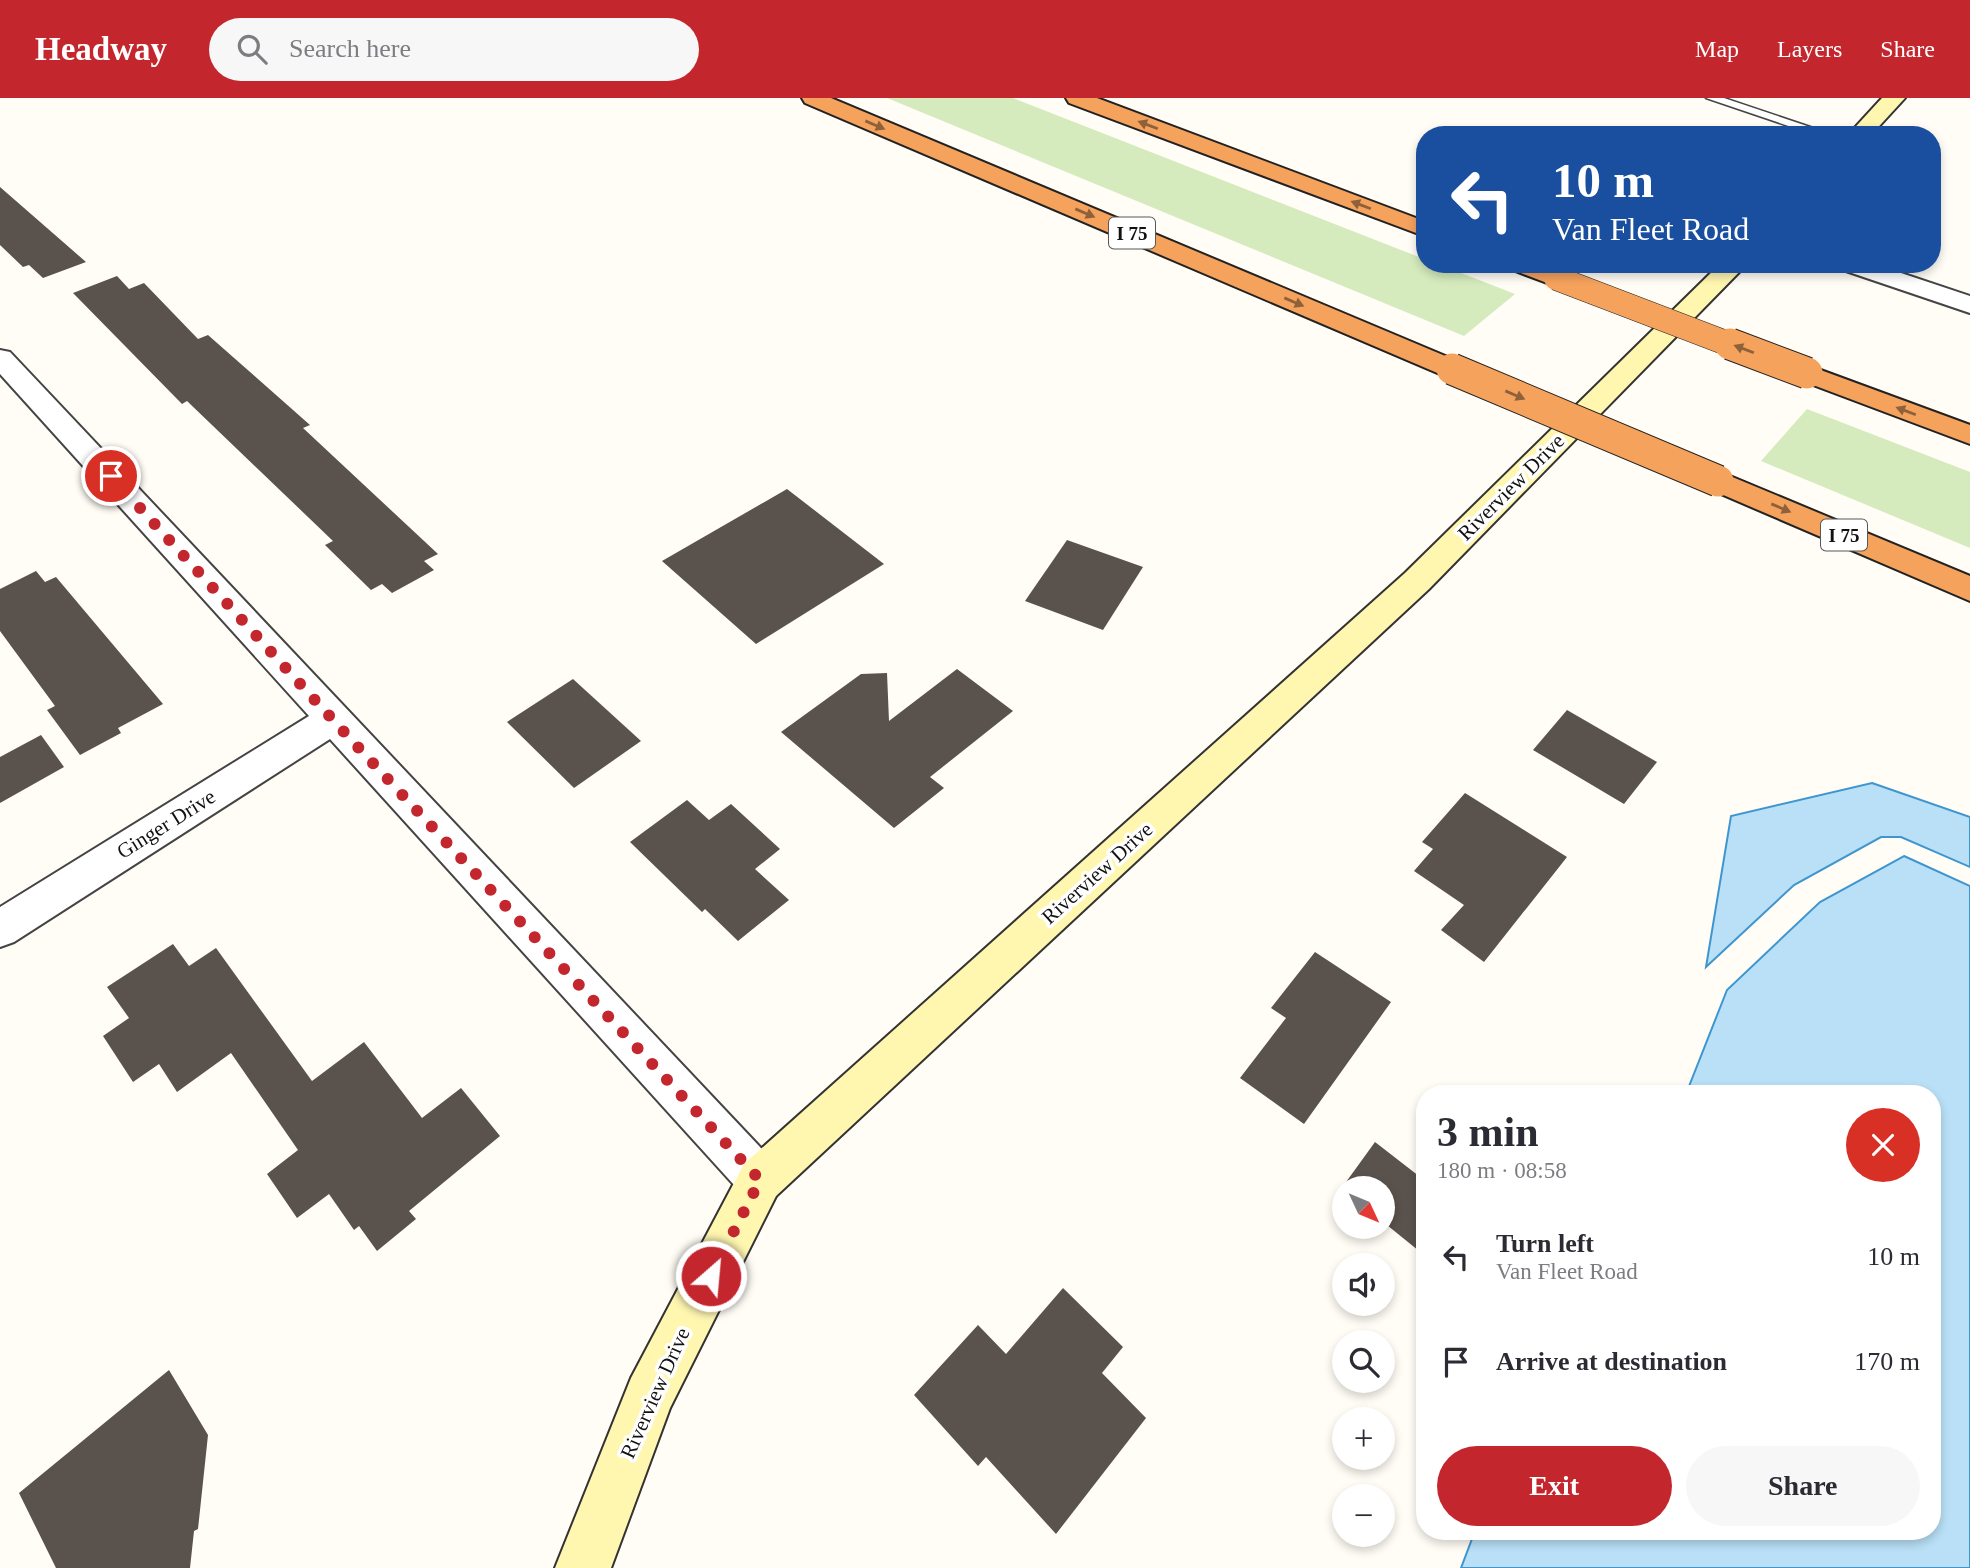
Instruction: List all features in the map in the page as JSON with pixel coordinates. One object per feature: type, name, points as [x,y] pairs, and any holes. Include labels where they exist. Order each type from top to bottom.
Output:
[{"type":"highway","name":"I 75","points":[[813,98],[1970,589]]},
{"type":"highway","points":[[1077,98],[1416,226]]},
{"type":"highway","points":[[1542,273],[1970,435]]},
{"type":"street","points":[[1868,126],[1894,98]]},
{"type":"street","name":"Riverview Drive","points":[[583,1568],[649,1396],[760,1180],[1417,581],[1726,273]]},
{"type":"street","points":[[1876,273],[1970,305]]},
{"type":"street","points":[[0,358],[760,1180]]},
{"type":"street","name":"Ginger Drive","points":[[0,929],[333,719]]},
{"type":"lane","points":[[1712,98],[1800,126]]},
{"type":"green space","points":[[887,98],[1013,98],[1416,256],[1416,273],[1461,273],[1515,294],[1464,336]]},
{"type":"green space","points":[[1807,409],[1970,472],[1970,548],[1761,461]]},
{"type":"water","points":[[1872,783],[1970,817],[1970,867],[1901,837],[1881,837],[1794,885],[1706,967],[1731,816]]},
{"type":"water","points":[[1904,856],[1970,886],[1970,1568],[1461,1568],[1472,1540],[1941,1540],[1941,1085],[1690,1085],[1727,990],[1820,902]]},
{"type":"building","points":[[0,187],[86,262],[43,278],[29,265],[23,267],[0,245]]},
{"type":"building","points":[[117,276],[129,289],[144,283],[198,339],[208,335],[310,425],[303,428],[438,554],[424,561],[434,570],[392,593],[382,584],[371,590],[325,545],[333,541],[187,401],[182,404],[73,293]]},
{"type":"building","points":[[787,489],[884,564],[756,644],[662,561]]},
{"type":"building","points":[[1067,540],[1143,567],[1103,630],[1025,601]]},
{"type":"building","points":[[36,571],[45,582],[56,577],[163,704],[118,728],[121,733],[80,755],[47,710],[55,706],[0,631],[0,589]]},
{"type":"building","points":[[957,669],[1013,711],[930,777],[944,788],[894,828],[781,732],[861,674],[887,673],[889,721]]},
{"type":"building","points":[[573,679],[641,741],[574,788],[507,722]]},
{"type":"building","points":[[1567,710],[1657,762],[1624,804],[1533,750]]},
{"type":"building","points":[[41,735],[64,767],[0,803],[0,757]]},
{"type":"building","points":[[1465,793],[1567,857],[1484,962],[1441,930],[1464,905],[1414,871],[1433,849],[1422,842]]},
{"type":"building","points":[[687,800],[709,820],[731,804],[780,849],[755,869],[789,900],[738,941],[705,909],[702,912],[630,842]]},
{"type":"building","points":[[173,944],[189,966],[216,948],[312,1081],[364,1042],[422,1118],[461,1088],[500,1136],[409,1211],[416,1219],[377,1251],[359,1226],[354,1230],[329,1194],[297,1218],[267,1174],[298,1150],[231,1053],[177,1092],[159,1064],[133,1082],[103,1036],[129,1018],[107,987]]},
{"type":"building","points":[[1315,952],[1391,1002],[1304,1124],[1240,1078],[1286,1018],[1271,1008]]},
{"type":"building","points":[[1375,1142],[1416,1174],[1416,1249],[1395,1232],[1395,1176],[1350,1176]]},
{"type":"building","points":[[1063,1288],[1123,1347],[1102,1373],[1146,1418],[1056,1534],[986,1457],[978,1466],[914,1395],[978,1325],[1006,1354]]},
{"type":"building","points":[[169,1370],[208,1435],[198,1529],[194,1531],[190,1568],[56,1568],[19,1493]]},
{"type":"route","points":[[111,476],[344,732],[760,1180],[711,1276]]}]
